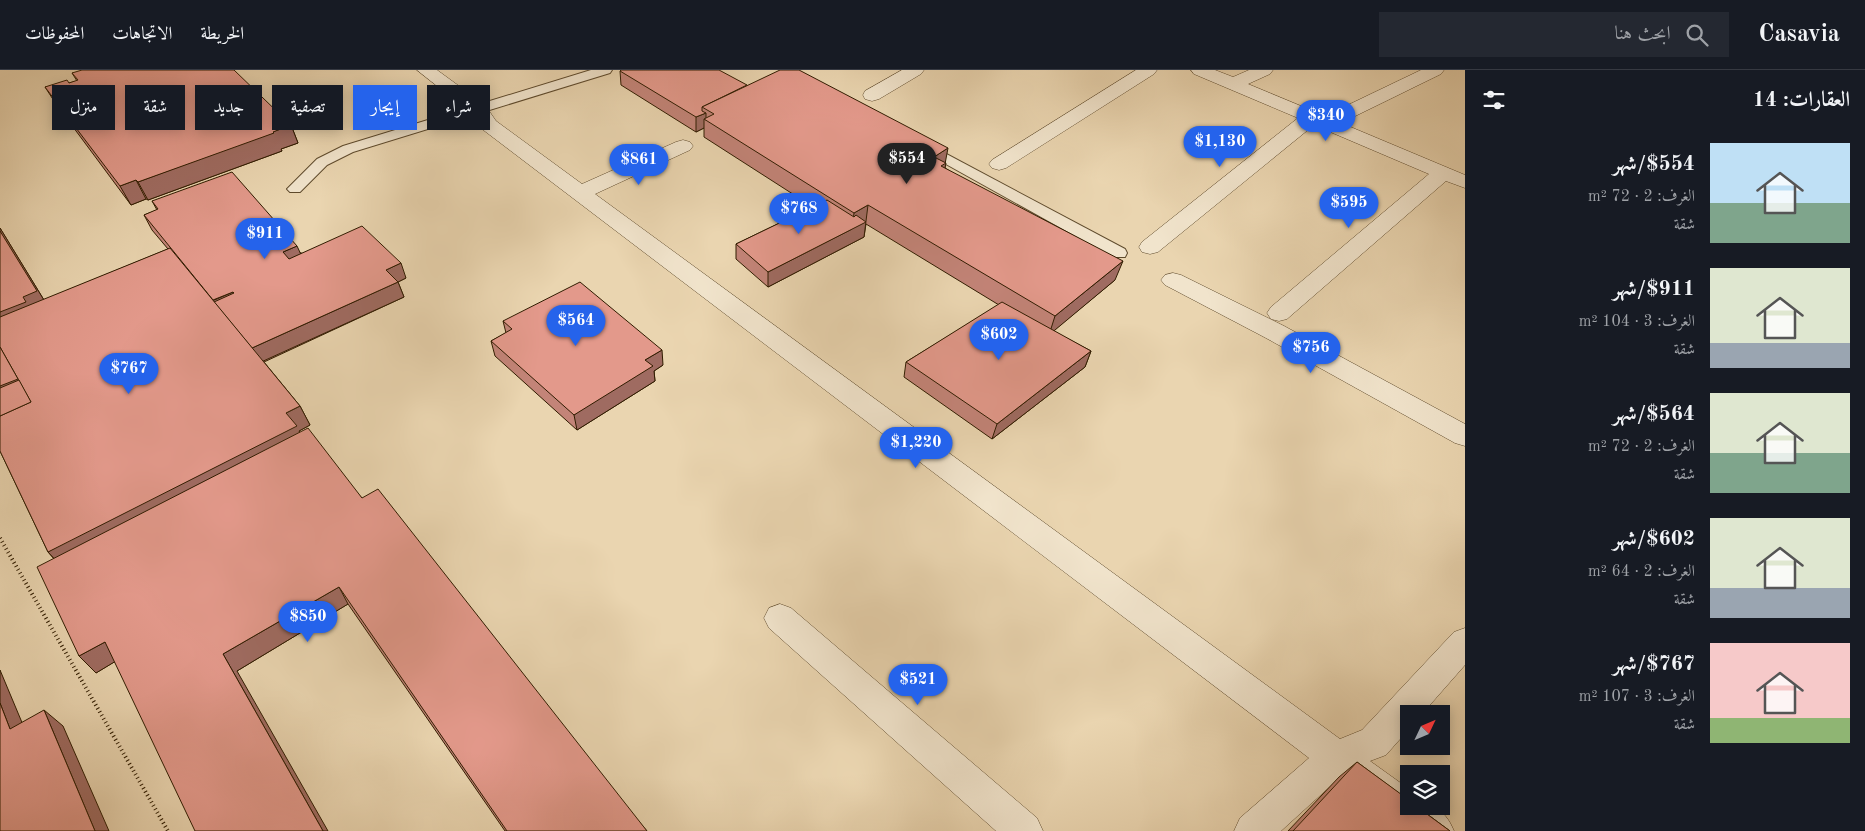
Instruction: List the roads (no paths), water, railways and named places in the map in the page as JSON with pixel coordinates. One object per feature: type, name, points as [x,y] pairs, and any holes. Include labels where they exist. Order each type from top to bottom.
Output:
[{"type":"street","points":[[426,70],[446,85]]},
{"type":"street","points":[[872,95],[915,70]]},
{"type":"street","points":[[999,164],[1148,70]]},
{"type":"street","points":[[1200,70],[1465,182]]},
{"type":"street","points":[[1234,84],[1264,70]]},
{"type":"street","points":[[1150,247],[1319,120],[1435,70]]},
{"type":"street","points":[[490,126],[1435,831]]},
{"type":"street","points":[[580,193],[683,146]]},
{"type":"street","points":[[1279,313],[1443,173]]},
{"type":"street","points":[[1173,280],[1275,332],[1465,436]]},
{"type":"street","points":[[780,618],[1024,831]]},
{"type":"street","points":[[1253,831],[1336,757],[1374,743],[1465,642]]},
{"type":"lane","points":[[490,105],[605,70]]},
{"type":"lane","points":[[295,188],[322,162],[348,149],[427,125]]},
{"type":"lane","points":[[906,136],[1119,253]]}]
